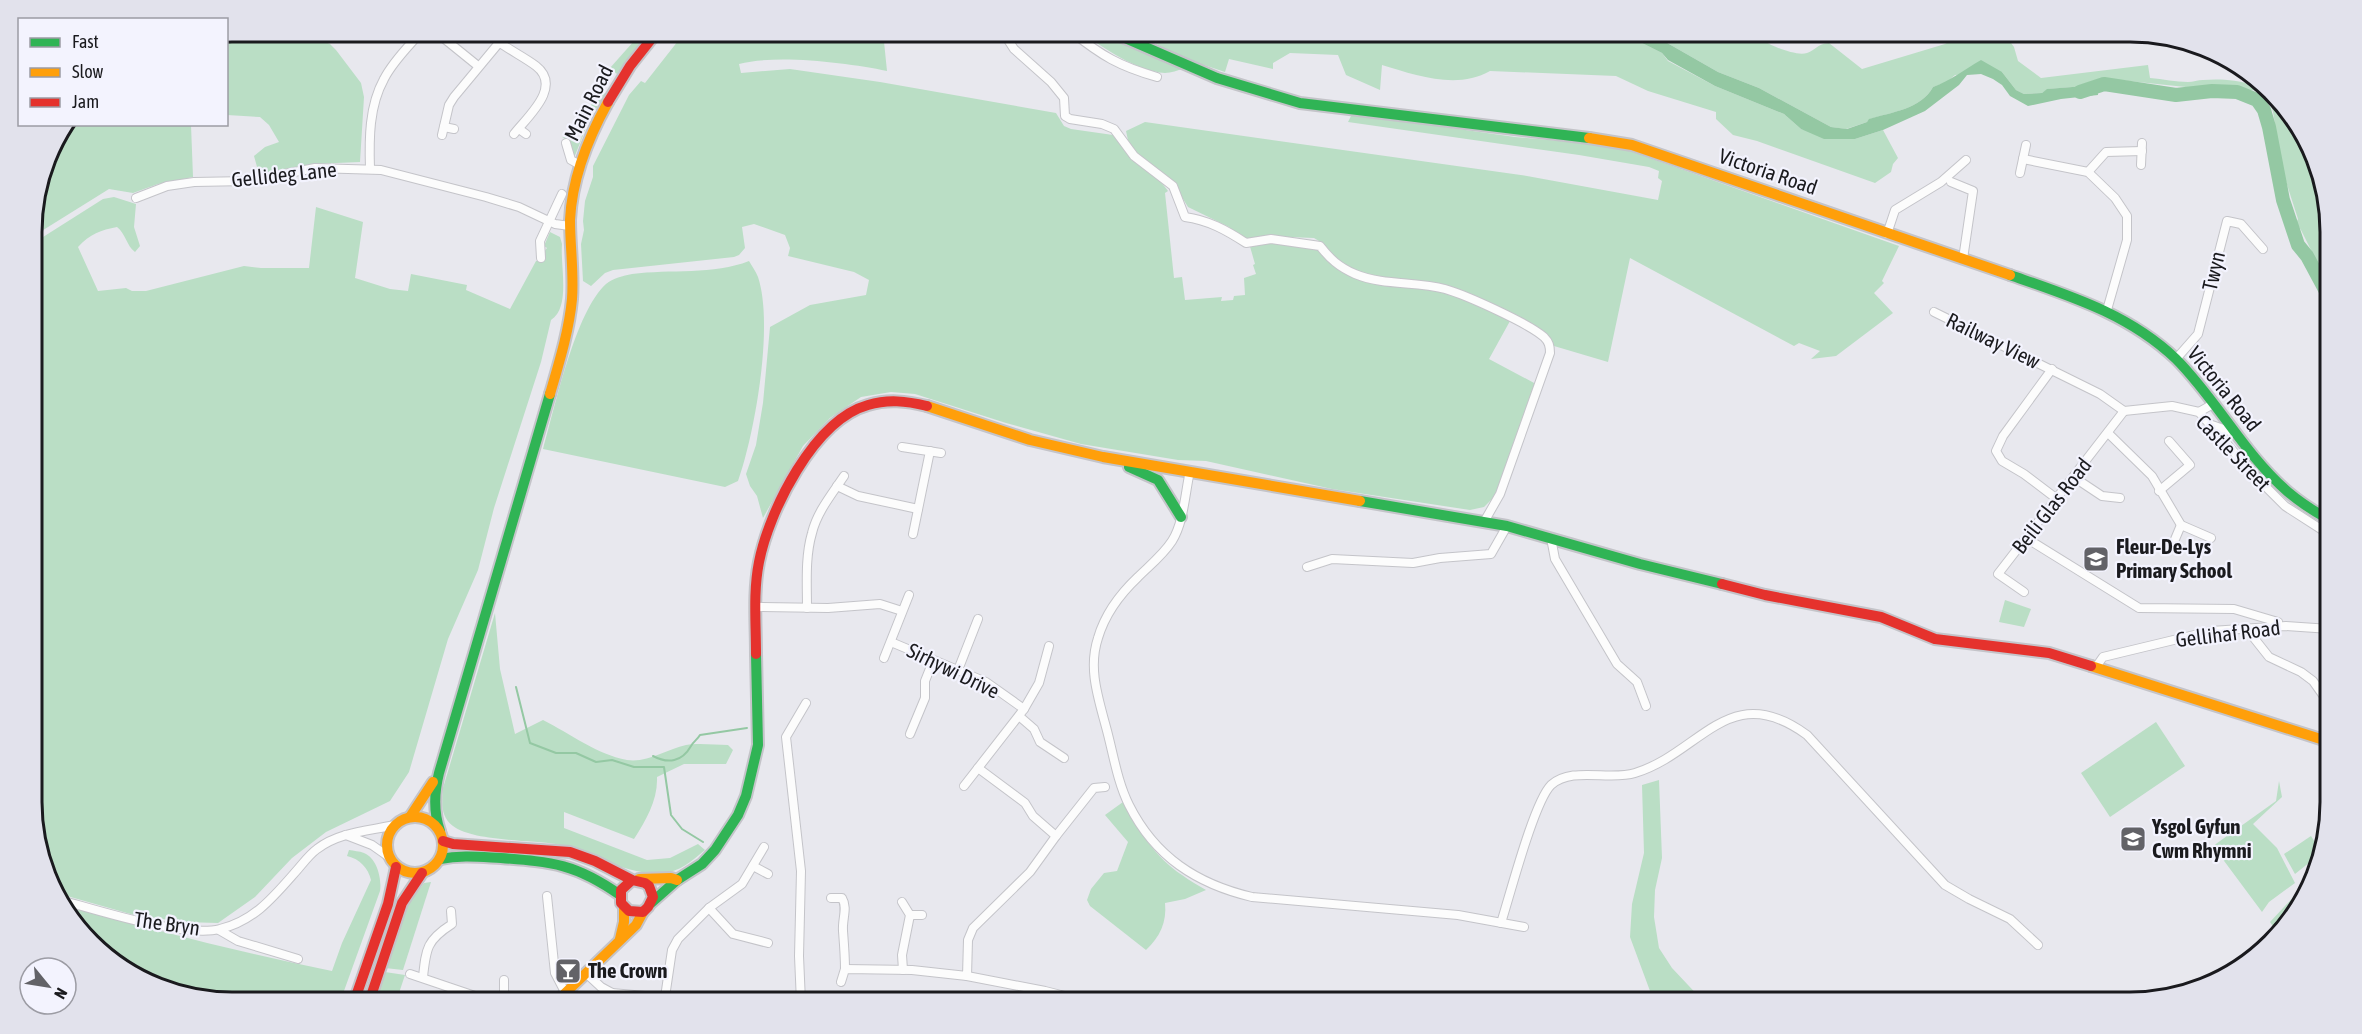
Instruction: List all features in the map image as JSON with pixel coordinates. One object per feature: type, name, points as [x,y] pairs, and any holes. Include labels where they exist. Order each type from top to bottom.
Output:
[{"type":"main road","name":"Main Road","points":[[439,773],[564,345],[572,292],[570,226],[572,198],[580,165],[620,82],[649,42]]},
{"type":"main road","name":"Victoria Road","points":[[1134,42],[1218,78],[1300,103],[1572,135],[1632,145],[1887,234],[2066,293],[2107,310],[2151,337],[2198,383],[2235,433],[2272,477],[2292,495],[2320,511]]},
{"type":"main road","points":[[568,992],[636,925],[651,903],[677,880],[702,864],[715,850],[738,815],[752,777],[759,745],[755,607],[759,562],[767,529],[789,481],[805,457],[835,423],[850,412],[867,405],[899,400],[934,407],[1030,440],[1103,457],[1507,526],[1765,595],[1881,617],[1935,639],[2049,653],[2320,739]]},
{"type":"main road","points":[[1103,457],[1158,480],[1181,517]]},
{"type":"main road","points":[[439,773],[433,804],[434,817],[441,836],[440,859],[435,866],[422,873],[413,874],[396,867],[389,857],[387,840],[395,825],[410,817],[439,773]]},
{"type":"main road","points":[[410,817],[427,819],[441,836],[453,843],[570,852],[634,880],[643,881],[651,887],[653,892],[651,903]]},
{"type":"main road","points":[[440,859],[459,855],[551,862],[596,878],[620,895],[624,908],[620,939]]},
{"type":"main road","points":[[357,992],[388,904],[396,867]]},
{"type":"main road","points":[[372,992],[402,903],[422,873]]},
{"type":"main road","points":[[620,895],[624,885],[634,880],[671,878],[677,880]]},
{"type":"main road","points":[[624,908],[635,913],[643,912]]},
{"type":"street","points":[[370,169],[370,134],[376,96],[389,70],[413,42]]},
{"type":"street","points":[[448,42],[478,66]]},
{"type":"street","points":[[454,129],[443,131],[449,105],[499,42],[536,66],[545,80],[544,96],[516,131],[526,134]]},
{"type":"street","points":[[1009,42],[1014,49],[1051,82],[1064,98],[1065,116],[1114,129],[1134,156],[1173,186],[1185,218],[1198,219],[1229,230],[1246,243],[1271,239],[1320,246],[1330,260],[1356,274],[1380,281],[1445,289],[1473,300],[1544,337],[1550,345],[1550,353],[1500,494],[1484,522]]},
{"type":"street","points":[[1085,42],[1104,57],[1129,69],[1157,76]]},
{"type":"street","name":"Main Road","points":[[566,143],[571,160],[580,165]]},
{"type":"street","points":[[2020,173],[2026,145]]},
{"type":"street","points":[[2088,172],[2106,152],[2142,147],[2141,165]]},
{"type":"street","points":[[2023,159],[2088,172],[2115,198],[2127,216],[2127,240],[2107,310]]},
{"type":"street","points":[[1887,234],[1895,210],[1941,182],[1966,160]]},
{"type":"street","name":"Gellideg Lane","points":[[136,198],[167,186],[194,182],[248,181],[315,168],[370,169],[413,177],[486,197],[519,207],[548,222],[570,226]]},
{"type":"street","points":[[1950,182],[1973,191],[1963,259]]},
{"type":"street","points":[[542,253],[540,241],[548,222],[559,208],[562,194]]},
{"type":"street","name":"Twyn","points":[[2176,359],[2198,334],[2227,221],[2241,224],[2263,249]]},
{"type":"street","name":"Railway View","points":[[1934,312],[2100,394],[2124,411]]},
{"type":"street","points":[[2052,369],[2003,436],[1996,451],[2002,461],[2024,474],[2057,499]]},
{"type":"street","points":[[2199,412],[2213,404]]},
{"type":"street","name":"Castle Street","points":[[2124,411],[2172,406],[2199,412],[2254,475],[2285,506],[2320,529]]},
{"type":"street","name":"Beili Glas Road","points":[[2024,592],[1998,574],[2075,478],[2124,411]]},
{"type":"street","points":[[2208,424],[2235,433]]},
{"type":"street","points":[[2108,433],[2152,476],[2181,525],[2211,538]]},
{"type":"street","points":[[2159,491],[2190,465],[2169,441]]},
{"type":"street","points":[[902,447],[941,453]]},
{"type":"street","points":[[913,534],[930,451]]},
{"type":"street","points":[[1190,471],[1176,533],[1165,551],[1135,580],[1110,611],[1097,639],[1093,657],[1093,679],[1122,784],[1128,803],[1148,835],[1163,852],[1192,875],[1231,892],[1252,897],[1458,915],[1524,927]]},
{"type":"street","points":[[807,608],[807,564],[812,532],[843,476]]},
{"type":"street","points":[[2075,478],[2102,496],[2120,498]]},
{"type":"street","points":[[837,486],[858,496],[918,509]]},
{"type":"street","points":[[2173,544],[2181,525]]},
{"type":"street","points":[[1307,567],[1332,559],[1413,563],[1440,558],[1491,554],[1507,526]]},
{"type":"street","points":[[1551,538],[1555,559],[1617,664],[1637,682],[1646,706]]},
{"type":"street","points":[[2026,538],[2139,608],[2234,609],[2278,622]]},
{"type":"street","points":[[884,658],[909,596]]},
{"type":"street","points":[[755,607],[807,608],[880,604],[902,611]]},
{"type":"street","points":[[958,670],[978,619]]},
{"type":"street","points":[[2246,628],[2269,657],[2301,672],[2313,681],[2320,691]]},
{"type":"street","name":"Gellihaf Road","points":[[2096,667],[2103,657],[2182,637],[2246,628],[2320,628]]},
{"type":"street","name":"Sirhywi Drive","points":[[891,642],[986,682],[1021,713],[964,786]]},
{"type":"street","points":[[1049,646],[1039,683],[1021,713],[1034,729],[1040,742],[1064,758]]},
{"type":"street","points":[[910,734],[925,698],[925,681],[933,661]]},
{"type":"street","points":[[801,992],[801,871],[786,737],[806,703]]},
{"type":"street","points":[[1501,923],[1539,807],[1551,786],[1560,779],[1570,776],[1603,777],[1633,774],[1652,767],[1717,723],[1756,714],[1785,721],[1807,735],[1946,885],[2010,919],[2038,945]]},
{"type":"street","points":[[978,768],[1025,803],[1034,816],[1056,836]]},
{"type":"street","points":[[968,976],[968,940],[973,928],[1030,872],[1094,788],[1105,787]]},
{"type":"street","name":"The Bryn","points":[[71,903],[134,920],[185,929],[219,930],[259,912],[316,849],[345,835],[395,825]]},
{"type":"street","points":[[345,835],[372,845],[389,857]]},
{"type":"street","points":[[666,992],[674,945],[709,908],[742,885],[764,848]]},
{"type":"street","points":[[753,866],[768,874]]},
{"type":"street","points":[[547,896],[555,973],[565,992]]},
{"type":"street","points":[[831,898],[842,898],[845,903],[843,928],[846,950],[845,969],[841,982]]},
{"type":"street","points":[[902,902],[910,915],[902,955],[903,970]]},
{"type":"street","points":[[709,908],[734,934],[768,943]]},
{"type":"street","points":[[423,977],[426,953],[435,935],[452,924],[451,911]]},
{"type":"street","points":[[910,915],[922,915]]},
{"type":"street","points":[[219,930],[238,941],[298,959]]},
{"type":"street","points":[[845,969],[903,970],[968,976],[1049,992]]},
{"type":"street","points":[[410,974],[459,992]]},
{"type":"street","points":[[587,974],[610,992]]},
{"type":"street","points":[[504,980],[504,992]]},
{"type":"shaded area","points":[[228,42],[325,42],[330,44],[361,83],[364,97],[360,162],[312,164],[259,174],[254,156],[265,147],[279,142],[269,125],[260,117],[228,115]]},
{"type":"shaded area","points":[[633,42],[641,42],[617,74],[610,68]]},
{"type":"shaded area","points":[[677,42],[884,42],[887,71],[853,65],[792,60],[739,64],[741,73],[790,69],[880,82],[1056,113],[1064,126],[1071,129],[1113,135],[1126,151],[1155,176],[1168,191],[1165,193],[1174,278],[1182,277],[1185,300],[1222,297],[1221,301],[1233,300],[1234,296],[1245,295],[1244,278],[1256,274],[1249,243],[1269,242],[1319,249],[1330,263],[1344,273],[1360,279],[1378,284],[1451,294],[1473,302],[1510,321],[1489,359],[1536,384],[1495,496],[1484,507],[1470,510],[1332,489],[1206,461],[1178,460],[1081,444],[915,394],[891,392],[861,397],[830,418],[803,446],[763,518],[757,496],[746,474],[756,445],[763,403],[770,327],[810,305],[866,295],[869,280],[854,272],[788,256],[790,248],[785,235],[754,224],[742,227],[745,248],[734,257],[613,270],[605,273],[591,286],[583,281],[581,244],[583,221],[585,201],[593,177],[593,166],[629,95],[641,81],[645,83]]},
{"type":"shaded area","points":[[1096,42],[1121,42],[1183,69],[1165,73],[1143,68]]},
{"type":"shaded area","points":[[1153,42],[1640,42],[1662,53],[1668,61],[1715,86],[1784,114],[1801,129],[1855,139],[1883,130],[1898,158],[1891,172],[1875,183],[1757,141],[1733,135],[1716,119],[1716,112],[1648,91],[1616,76],[1490,71],[1477,77],[1450,80],[1422,76],[1382,65],[1380,90],[1346,75],[1338,55],[1290,53],[1273,63],[1273,69],[1229,59],[1225,72],[1180,57]]},
{"type":"shaded area","points":[[1640,42],[1666,42],[1718,72],[1759,88],[1831,127],[1847,129],[1867,122],[1869,119],[1914,105],[1933,87],[1981,60],[2002,72],[2016,90],[2024,94],[2042,93],[2047,89],[2085,86],[2097,82],[2098,95],[2028,106],[2010,96],[2002,85],[1993,79],[1981,74],[1967,75],[1959,85],[1925,111],[1883,130],[1855,139],[1824,139],[1801,129],[1784,114],[1715,86],[1668,60],[1662,53]]},
{"type":"shaded area","points":[[1666,42],[1767,42],[1778,48],[1801,54],[1829,43],[1862,69],[1948,42],[2010,42],[2018,61],[2041,78],[2148,65],[2150,78],[2179,82],[2235,81],[2250,84],[2256,91],[2208,85],[2195,88],[2119,80],[2024,94],[2016,90],[2002,72],[1955,75],[1947,82],[1933,87],[1914,105],[1846,129],[1831,127],[1759,88],[1718,72]]},
{"type":"shaded area","points":[[596,89],[606,94],[590,118],[574,158],[567,140],[562,137],[581,139]]},
{"type":"shaded area","points":[[2271,105],[2295,137],[2314,183],[2320,232],[2320,268],[2296,223],[2298,219],[2283,172]]},
{"type":"shaded area","points":[[1352,114],[1630,151],[1899,246],[1882,281],[1884,283],[1874,293],[1893,313],[1836,356],[1811,359],[1820,351],[1799,343],[1794,346],[1630,258],[1608,362],[1554,346],[1546,334],[1531,324],[1459,290],[1428,283],[1363,274],[1332,257],[1324,244],[1314,238],[1266,236],[1246,240],[1229,227],[1188,207],[1180,194],[1129,145],[1126,131],[1145,122],[1527,176],[1658,200],[1662,181],[1658,178],[1659,171],[1649,167],[1348,122]]},
{"type":"shaded area","points":[[74,126],[191,126],[193,177],[158,184],[133,193],[109,189],[42,231],[48,183],[56,159]]},
{"type":"shaded area","points":[[114,197],[136,204],[134,227],[140,246],[135,252],[117,227],[96,233],[78,247],[98,291],[126,288],[132,291],[146,291],[244,266],[309,268],[316,207],[363,222],[355,278],[390,289],[408,291],[411,274],[467,285],[466,290],[510,309],[536,261],[544,260],[543,253],[547,248],[544,246],[550,232],[560,237],[562,244],[563,296],[561,306],[551,320],[541,362],[494,508],[478,570],[448,639],[409,772],[390,801],[326,832],[292,858],[255,897],[218,923],[184,922],[134,915],[66,896],[48,851],[44,827],[42,802],[42,238],[103,199]]},
{"type":"shaded area","points":[[749,261],[758,277],[762,298],[763,350],[751,436],[738,481],[725,487],[543,449],[567,361],[576,337],[595,297],[606,284],[632,274],[707,270]]},
{"type":"shaded area","points":[[2005,600],[2031,609],[2024,627],[1999,622]]},
{"type":"shaded area","points":[[495,613],[500,669],[515,734],[543,720],[594,748],[627,760],[642,759],[691,744],[728,745],[733,750],[726,764],[684,764],[657,777],[656,794],[647,817],[634,839],[564,812],[564,828],[647,860],[670,858],[698,844],[705,850],[674,871],[648,873],[621,867],[556,844],[473,835],[449,822],[443,809],[443,788]]},
{"type":"shaded area","points":[[2156,722],[2185,766],[2110,817],[2081,773]]},
{"type":"shaded area","points":[[1659,780],[1662,858],[1655,890],[1654,917],[1659,948],[1672,968],[1695,992],[1650,992],[1630,937],[1632,904],[1644,853],[1642,785]]},
{"type":"shaded area","points":[[2279,781],[2282,797],[2253,824],[2277,848],[2295,883],[2269,902],[2262,912],[2213,846],[2276,801]]},
{"type":"shaded area","points":[[1123,802],[1134,822],[1156,852],[1173,868],[1206,890],[1185,899],[1165,903],[1162,929],[1146,950],[1090,906],[1087,900],[1091,889],[1104,873],[1117,871],[1128,842],[1105,815]]},
{"type":"shaded area","points":[[2311,836],[2315,843],[2310,862],[2295,874],[2284,854]]},
{"type":"shaded area","points":[[349,850],[364,853],[372,859],[378,869],[380,891],[344,992],[220,992],[171,982],[137,967],[116,953],[81,918],[74,907],[198,941],[332,971],[342,943],[371,880],[363,865],[347,856]]},
{"type":"shaded area","points":[[431,882],[403,970],[385,968],[409,903],[424,883]]},
{"type":"shaded area","points":[[2297,893],[2273,927],[2270,922]]},
{"type":"shaded area","points":[[385,972],[405,975],[399,992],[378,992]]},
{"type":"waterway","points":[[2080,92],[2104,84],[2176,95],[2212,91],[2237,92],[2257,100],[2264,110],[2269,127],[2283,200],[2298,245],[2307,256],[2320,280]]},
{"type":"waterway","points":[[516,687],[530,743],[556,753],[576,753],[596,762],[612,760],[634,767],[664,767],[671,815],[682,829],[703,842]]},
{"type":"waterway","points":[[653,756],[669,761],[674,760],[683,755],[700,735],[747,728]]},
{"type":"traffic: fast","points":[[1134,42],[1217,78],[1300,103],[1589,138]]},
{"type":"traffic: fast","points":[[2010,275],[2098,308],[2119,318],[2158,343],[2191,375],[2272,477],[2298,500],[2320,514]]},
{"type":"traffic: fast","points":[[440,831],[435,802],[439,773],[550,394]]},
{"type":"traffic: fast","points":[[1129,467],[1158,480],[1181,517]]},
{"type":"traffic: fast","points":[[1360,501],[1507,526],[1640,564],[1722,584]]},
{"type":"traffic: fast","points":[[651,903],[677,880],[702,864],[715,850],[738,815],[746,796],[758,745],[756,654]]},
{"type":"traffic: fast","points":[[440,859],[478,857],[550,863],[577,871],[620,895]]},
{"type":"traffic: slow","points":[[550,394],[571,311],[573,279],[571,204],[588,144],[608,102]]},
{"type":"traffic: slow","points":[[1589,138],[1632,145],[2010,275]]},
{"type":"traffic: slow","points":[[927,406],[1030,440],[1103,457],[1360,501]]},
{"type":"traffic: slow","points":[[2091,666],[2320,739]]},
{"type":"traffic: slow","points":[[410,817],[433,782]]},
{"type":"traffic: slow","points":[[409,817],[421,817],[431,821],[439,829],[443,845],[439,861],[431,869],[421,873],[409,873],[399,869],[391,861],[387,851],[387,839],[391,829],[399,821],[409,817]]},
{"type":"traffic: slow","points":[[639,879],[671,878],[677,880]]},
{"type":"traffic: slow","points":[[620,939],[624,922],[624,907]]},
{"type":"traffic: slow","points":[[566,992],[636,925],[643,912]]},
{"type":"traffic: jam","points":[[608,102],[630,66],[649,42]]},
{"type":"traffic: jam","points":[[756,654],[755,596],[764,541],[784,494],[812,448],[848,414],[868,405],[890,401],[927,406]]},
{"type":"traffic: jam","points":[[1722,584],[1765,595],[1881,617],[1935,639],[2049,653],[2091,666]]},
{"type":"traffic: jam","points":[[443,841],[453,844],[570,852],[649,886],[653,897],[643,912],[629,911],[621,903],[621,890],[632,880]]},
{"type":"traffic: jam","points":[[357,992],[388,904],[396,867]]},
{"type":"traffic: jam","points":[[372,992],[402,903],[422,873]]},
{"type":"place","name":"Fleur-De-Lys Primary School","points":[[2096,559]]},
{"type":"place","name":"Ysgol Gyfun Cwm Rhymni","points":[[2133,839]]},
{"type":"place","name":"The Crown","points":[[568,971]]}]
